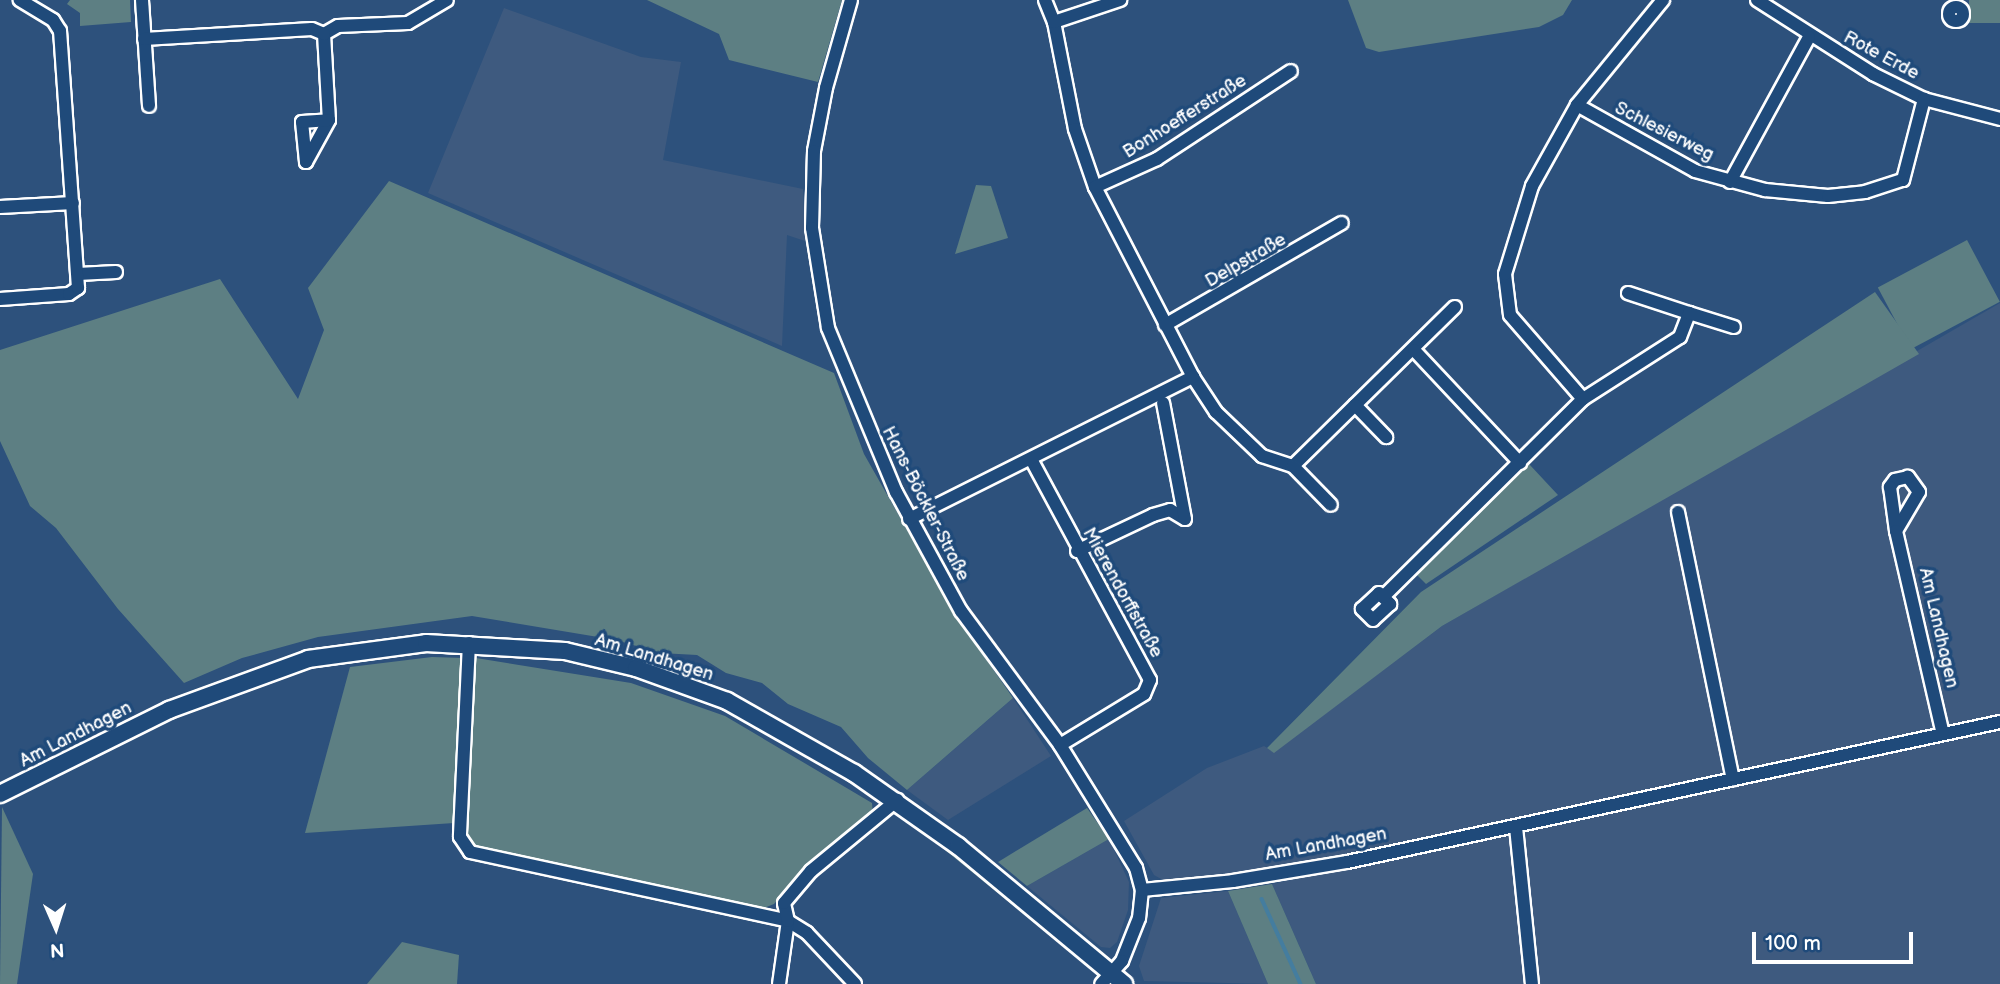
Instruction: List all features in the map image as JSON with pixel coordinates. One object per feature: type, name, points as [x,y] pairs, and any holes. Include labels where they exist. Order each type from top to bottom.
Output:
[{"type":"street","points":[[0,299],[69,294],[78,288],[60,31],[53,20],[20,0]]},
{"type":"street","points":[[142,0],[149,106]]},
{"type":"street","points":[[324,34],[338,26],[408,23],[447,0]]},
{"type":"street","name":"Hans-Böckler-Straße","points":[[851,0],[826,88],[814,151],[811,211],[817,278],[842,370],[909,519],[961,611],[1060,745],[1126,846],[1142,890]]},
{"type":"street","points":[[1045,0],[1054,22],[1075,129],[1095,187],[1193,377],[1216,412],[1262,456],[1293,466],[1331,505]]},
{"type":"street","points":[[1054,22],[1120,0]]},
{"type":"street","points":[[1583,398],[1510,315],[1504,295],[1511,258],[1532,187],[1577,105],[1663,0]]},
{"type":"street","name":"Rote Erde","points":[[1757,0],[1809,37],[1924,99],[2000,119]]},
{"type":"street","points":[[144,40],[312,29],[324,34]]},
{"type":"street","points":[[324,34],[328,120]]},
{"type":"street","points":[[1730,182],[1809,37]]},
{"type":"street","name":"Bonhoefferstraße","points":[[1095,187],[1157,159],[1291,71]]},
{"type":"street","name":"Schlesierweg","points":[[1577,105],[1649,148],[1730,182],[1816,195],[1894,186],[1903,180],[1924,99]]},
{"type":"street","points":[[0,207],[73,203]]},
{"type":"street","name":"Delpstraße","points":[[1165,325],[1342,223]]},
{"type":"street","points":[[78,274],[117,272]]},
{"type":"street","points":[[1628,293],[1734,327]]},
{"type":"street","points":[[1293,466],[1455,307]]},
{"type":"street","points":[[1383,597],[1583,398],[1680,337],[1689,313]]},
{"type":"street","points":[[1414,350],[1473,409],[1476,418],[1520,463]]},
{"type":"street","points":[[909,519],[1193,377]]},
{"type":"street","points":[[1077,551],[1153,515],[1170,510],[1185,519],[1163,403]]},
{"type":"street","points":[[1355,405],[1387,437]]},
{"type":"street","name":"Mierendorffstraße","points":[[1031,459],[1077,551],[1150,680],[1144,694],[1060,745]]},
{"type":"street","points":[[1678,513],[1733,779]]},
{"type":"street","name":"Am Landhagen","points":[[1896,531],[1943,734]]},
{"type":"street","points":[[469,643],[460,837],[470,852],[788,921],[807,933],[855,984]]},
{"type":"street","name":"Am Landhagen","points":[[0,794],[169,710],[265,672],[368,648],[469,643],[565,651],[636,668],[727,701],[897,800],[1113,981]]},
{"type":"street","name":"Am Landhagen","points":[[1142,890],[1290,872],[1516,827],[2000,722]]},
{"type":"street","points":[[779,984],[788,921],[784,903],[811,871],[897,800]]},
{"type":"street","points":[[1516,827],[1532,984]]},
{"type":"street","points":[[1113,981],[1133,936],[1142,890]]},
{"type":"shaded area","points":[[504,8],[641,57],[681,62],[663,160],[803,189],[805,241],[787,235],[782,346],[428,193]]},
{"type":"shaded area","points":[[2000,303],[2000,715],[1346,856],[1163,880],[1154,875],[1124,821],[1207,768],[1264,746],[1274,752],[1442,626]]},
{"type":"shaded area","points":[[1013,698],[1051,756],[948,820],[907,790]]},
{"type":"shaded area","points":[[2000,731],[2000,984],[1316,984],[1272,884]]},
{"type":"shaded area","points":[[1109,839],[1129,882],[1128,910],[1117,942],[1110,948],[1101,947],[1027,886]]},
{"type":"shaded area","points":[[1228,891],[1268,984],[1144,981],[1139,966],[1161,898]]},
{"type":"green space","points":[[70,0],[130,0],[131,22],[80,26],[80,13],[67,4]]},
{"type":"green space","points":[[647,0],[842,0],[818,82],[729,60],[719,34]]},
{"type":"green space","points":[[1348,0],[1572,0],[1563,15],[1539,27],[1379,52],[1366,48]]},
{"type":"green space","points":[[1969,0],[2000,0],[2000,23],[1969,23]]},
{"type":"green space","points":[[389,181],[834,373],[864,454],[956,616],[1013,698],[907,790],[868,758],[841,727],[788,704],[762,683],[726,673],[697,655],[660,653],[616,640],[472,616],[318,637],[242,658],[184,683],[118,609],[56,528],[30,506],[0,441],[0,350],[220,279],[298,399],[324,330],[308,288]]},
{"type":"green space","points":[[976,185],[991,186],[1008,238],[955,254]]},
{"type":"green space","points":[[1967,240],[2000,302],[1911,349],[1878,287]]},
{"type":"green space","points":[[1875,292],[1919,354],[1442,626],[1274,753],[1267,748],[1421,592]]},
{"type":"green space","points":[[1529,464],[1558,495],[1426,584],[1416,574]]},
{"type":"green space","points":[[432,657],[464,658],[454,823],[305,833],[350,667]]},
{"type":"green space","points":[[476,658],[631,683],[725,716],[872,803],[873,815],[809,866],[774,904],[759,910],[474,847],[467,839]]},
{"type":"green space","points":[[2,807],[33,874],[17,984],[0,984]]},
{"type":"green space","points":[[1087,808],[1109,839],[1027,886],[998,862]]},
{"type":"green space","points":[[897,811],[963,859],[1085,961],[1080,960]]},
{"type":"green space","points":[[1272,884],[1316,984],[1268,984],[1228,891]]},
{"type":"green space","points":[[402,942],[459,955],[457,984],[367,984]]},
{"type":"waterway","points":[[1262,899],[1301,984]]}]
